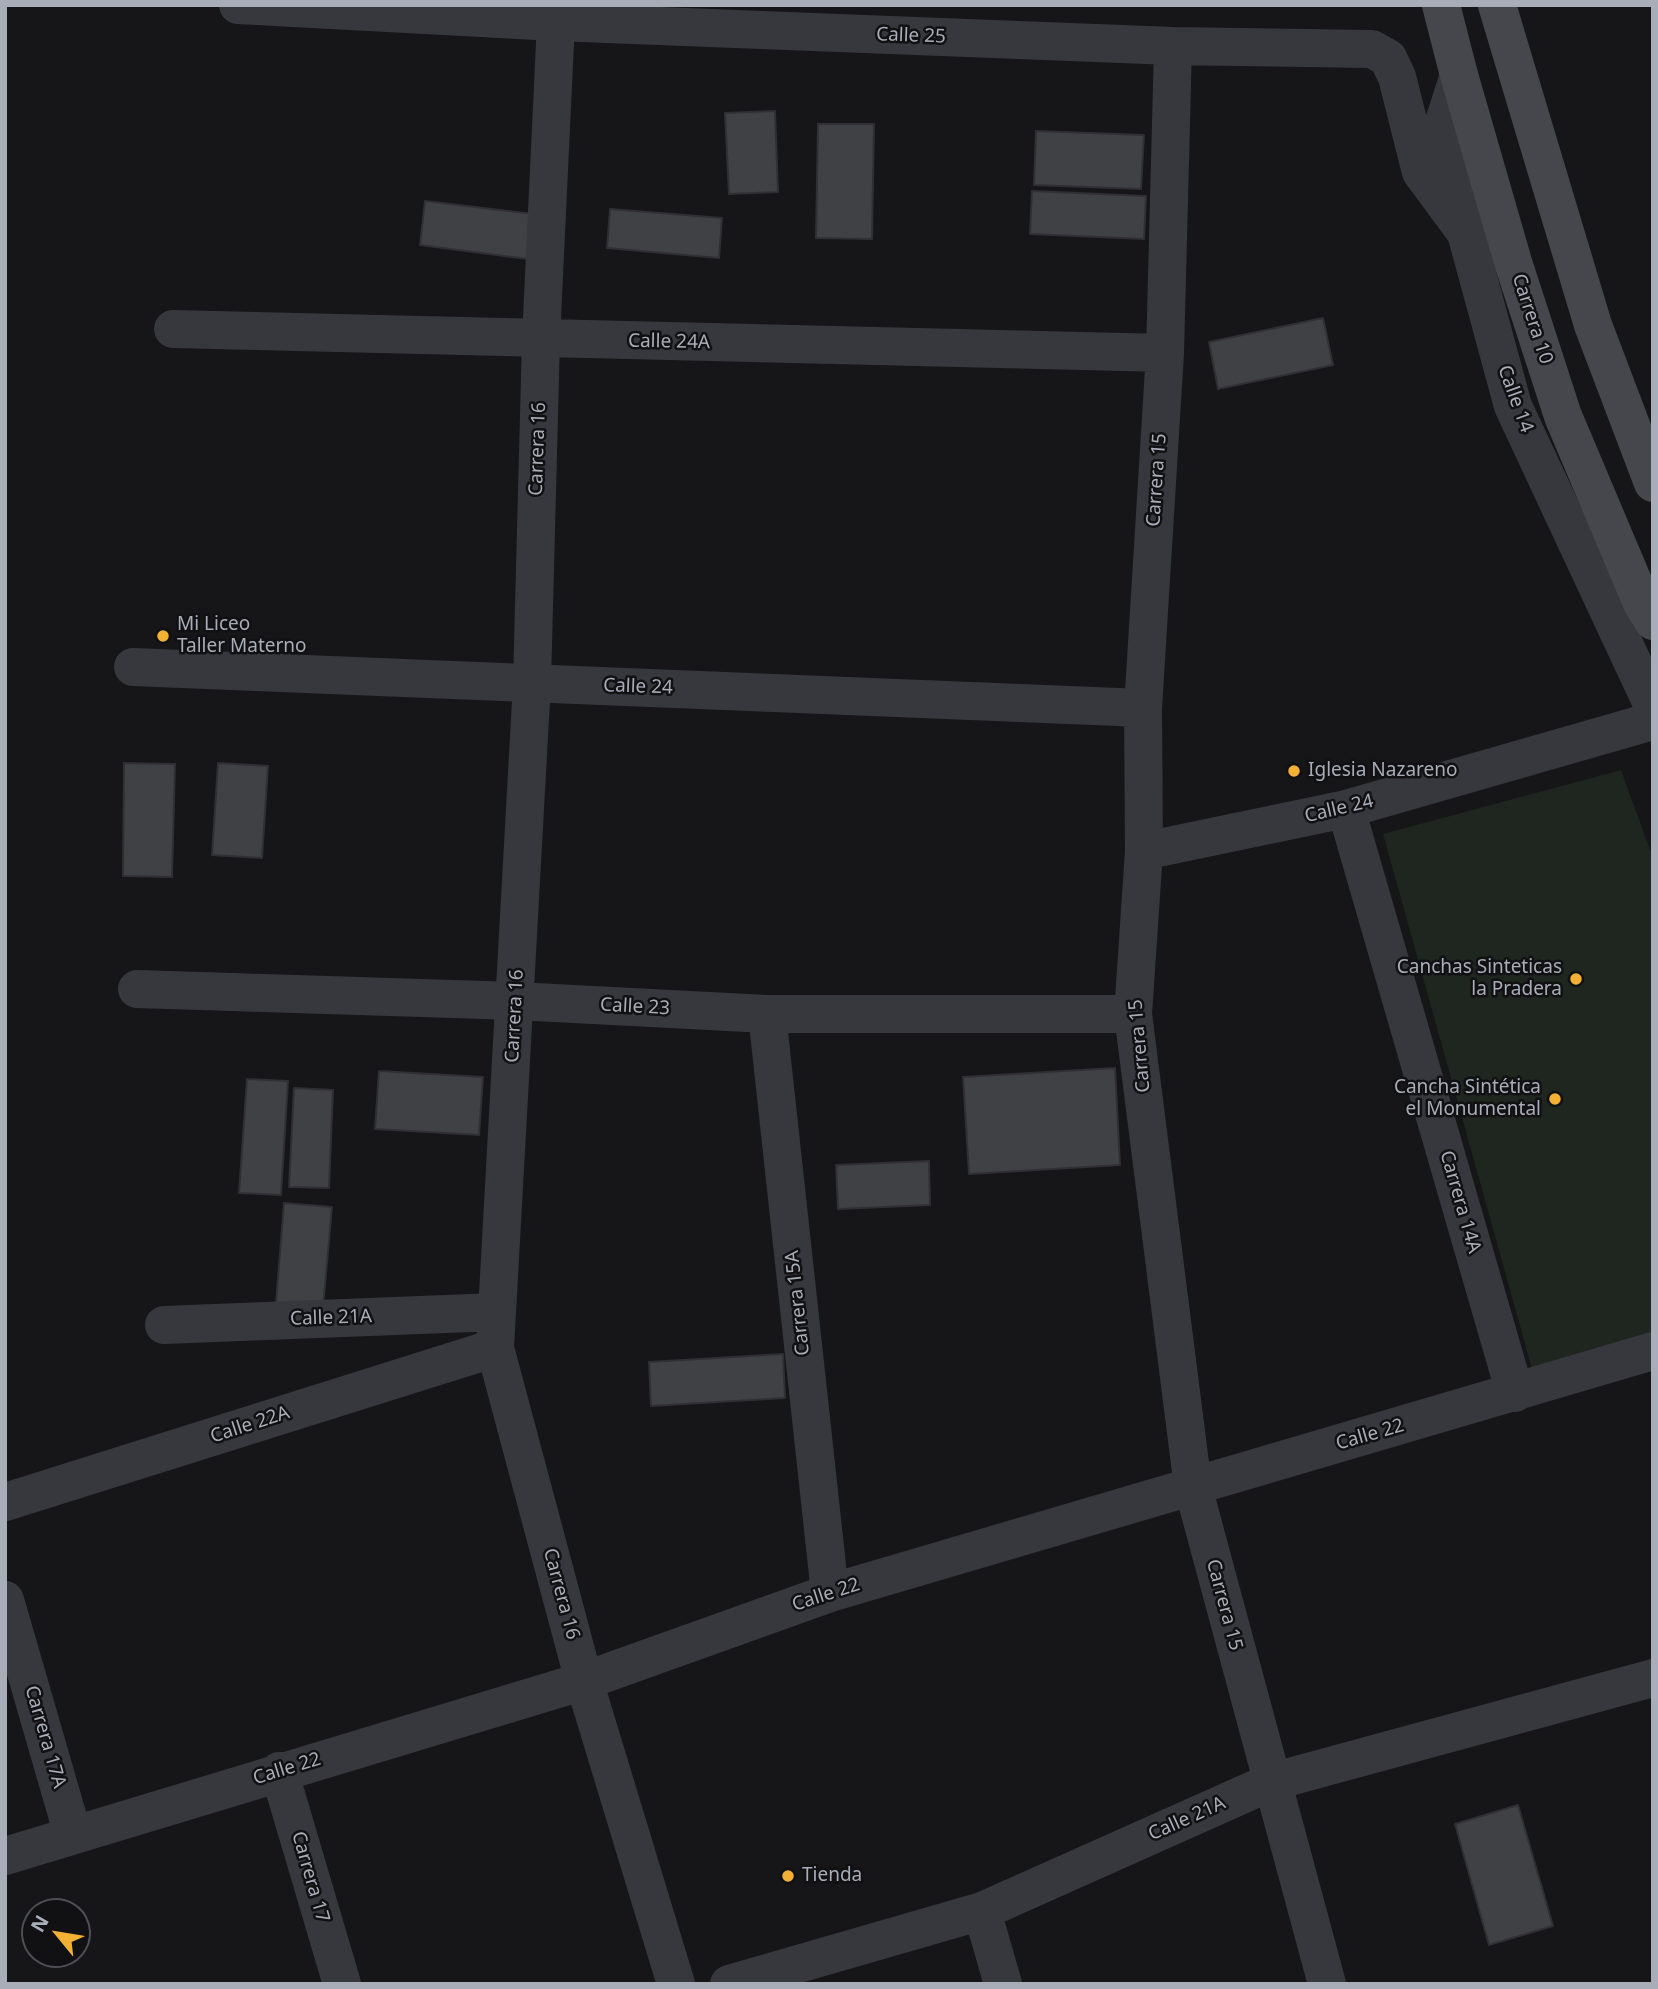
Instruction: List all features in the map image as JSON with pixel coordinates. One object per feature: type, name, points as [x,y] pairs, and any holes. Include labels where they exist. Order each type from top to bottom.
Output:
[{"type":"main road","points":[[1502,20],[1592,326],[1653,483]]},
{"type":"main road","name":"Carrera 10","points":[[1445,21],[1513,262],[1563,416],[1642,603],[1653,621]]},
{"type":"street","name":"Calle 25","points":[[238,5],[556,22],[1173,46],[1371,49],[1388,58],[1397,77],[1421,172],[1466,233]]},
{"type":"street","name":"Carrera 16","points":[[556,22],[541,339],[532,683],[496,1330],[584,1681],[676,1984]]},
{"type":"street","name":"Carrera 15","points":[[1173,46],[1165,353],[1143,708],[1143,851],[1133,1014],[1193,1487],[1327,1984]]},
{"type":"street","name":"Calle 14","points":[[1459,75],[1443,125],[1466,233],[1513,406],[1653,706]]},
{"type":"street","name":"Calle 24A","points":[[173,328],[1165,353]]},
{"type":"street","name":"Calle 24","points":[[133,667],[1143,708]]},
{"type":"street","name":"Calle 24","points":[[1143,851],[1346,809],[1653,721]]},
{"type":"street","name":"Carrera 14A","points":[[1346,809],[1515,1393]]},
{"type":"street","name":"Calle 23","points":[[137,989],[516,1001],[766,1014],[1133,1014]]},
{"type":"street","name":"Carrera 15A","points":[[766,1014],[830,1593]]},
{"type":"street","name":"Calle 21A","points":[[164,1325],[496,1330]]},
{"type":"street","name":"Calle 22A","points":[[5,1503],[496,1330]]},
{"type":"street","name":"Calle 22","points":[[5,1856],[584,1681],[830,1593],[1653,1351]]},
{"type":"street","name":"Carrera 17A","points":[[5,1600],[73,1835]]},
{"type":"street","name":"Calle 21A","points":[[729,1984],[982,1911],[1271,1782],[1653,1678]]},
{"type":"street","name":"Carrera 17","points":[[279,1771],[342,1984]]},
{"type":"street","points":[[982,1911],[1003,1984]]},
{"type":"shaded area","name":"Cancha Sintética el Monumental","points":[[1621,770],[1653,858],[1653,1340],[1534,1376],[1383,834]]},
{"type":"building","points":[[775,111],[778,192],[729,194],[725,113]]},
{"type":"building","points":[[818,124],[874,124],[872,239],[816,238]]},
{"type":"building","points":[[1036,131],[1144,135],[1141,189],[1034,185]]},
{"type":"building","points":[[1032,191],[1146,196],[1144,239],[1030,234]]},
{"type":"building","points":[[425,201],[533,214],[527,259],[420,245]]},
{"type":"building","points":[[610,209],[722,218],[719,258],[607,248]]},
{"type":"building","points":[[1323,318],[1333,365],[1218,389],[1209,342]]},
{"type":"building","points":[[124,763],[175,764],[172,877],[123,876]]},
{"type":"building","points":[[218,763],[268,766],[262,858],[212,855]]},
{"type":"building","points":[[1115,1068],[1120,1165],[969,1174],[963,1077]]},
{"type":"building","points":[[379,1071],[483,1077],[479,1135],[375,1129]]},
{"type":"building","points":[[247,1079],[288,1081],[281,1195],[239,1193]]},
{"type":"building","points":[[294,1088],[333,1090],[329,1188],[289,1187]]},
{"type":"building","points":[[929,1161],[930,1205],[838,1209],[836,1165]]},
{"type":"building","points":[[284,1203],[332,1207],[323,1307],[276,1303]]},
{"type":"building","points":[[783,1354],[785,1398],[651,1406],[649,1362]]},
{"type":"building","points":[[1518,1805],[1553,1926],[1489,1945],[1455,1824]]},
{"type":"place","name":"Mi Liceo Taller Materno","points":[[163,636]]},
{"type":"place","name":"Iglesia Nazareno","points":[[1294,771]]},
{"type":"place","name":"Canchas Sinteticas la Pradera","points":[[1576,979]]},
{"type":"place","name":"Cancha Sintética el Monumental","points":[[1555,1099]]},
{"type":"place","name":"Tienda","points":[[788,1876]]}]
